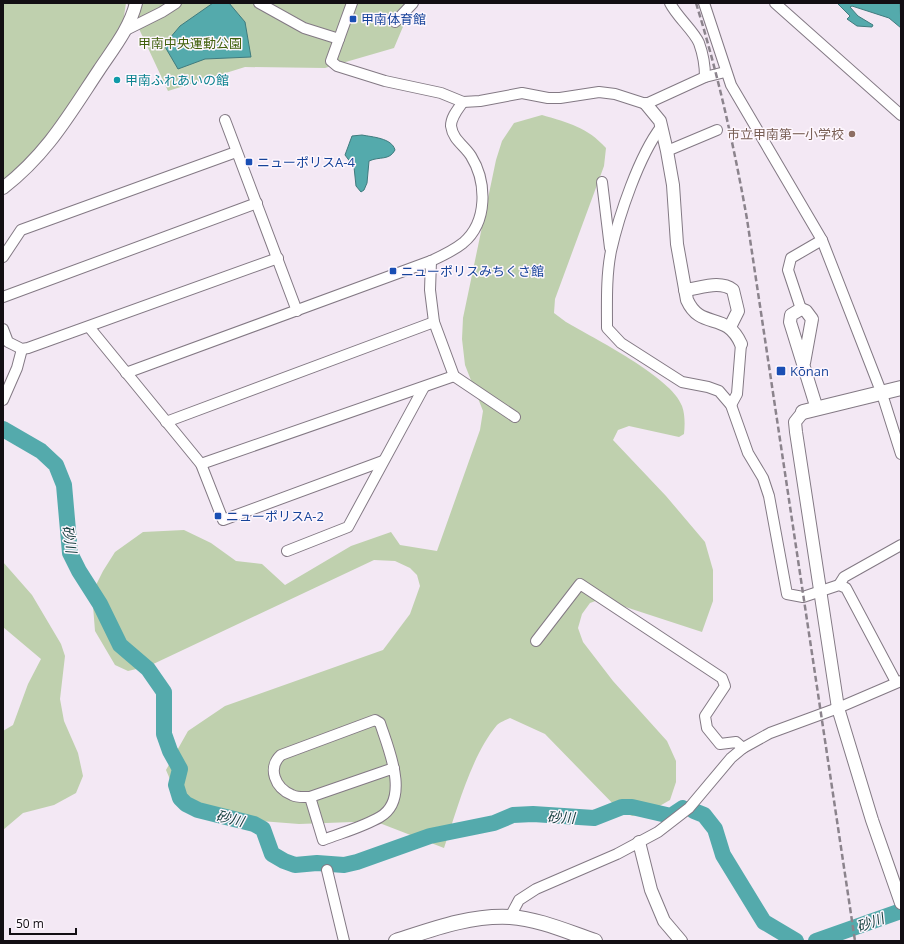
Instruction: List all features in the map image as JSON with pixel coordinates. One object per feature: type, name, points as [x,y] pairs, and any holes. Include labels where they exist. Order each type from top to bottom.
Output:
[{"type":"main road","points":[[810,410],[882,394],[901,388]]},
{"type":"main road","points":[[396,941],[469,919],[510,917],[533,920],[595,941]]},
{"type":"street","points":[[3,188],[34,161],[48,146],[124,30],[134,12],[136,3]]},
{"type":"street","points":[[124,30],[162,12],[176,3]]},
{"type":"street","points":[[259,3],[304,28],[339,39]]},
{"type":"street","points":[[352,3],[331,61],[337,66],[385,81],[441,93],[463,102],[480,101],[522,93],[548,98],[560,98],[599,92],[615,94],[646,104],[660,122],[667,151],[673,185],[677,244],[685,290],[691,308],[698,316],[724,323],[730,327],[737,335],[741,344],[737,394],[731,405]]},
{"type":"street","points":[[395,22],[413,3]]},
{"type":"street","points":[[670,3],[675,13],[699,42],[705,65],[704,77]]},
{"type":"street","points":[[704,3],[725,72],[731,85],[822,240],[882,394],[901,454]]},
{"type":"street","points":[[775,3],[901,116]]},
{"type":"street","points":[[646,104],[704,77],[725,72]]},
{"type":"street","points":[[126,373],[297,311],[452,252],[474,231],[479,218],[483,196],[482,180],[470,154],[453,136],[451,124],[454,114],[463,102]]},
{"type":"street","points":[[224,120],[297,311]]},
{"type":"street","points":[[611,252],[624,208],[650,142],[661,127]]},
{"type":"street","points":[[667,151],[717,130]]},
{"type":"street","points":[[3,257],[21,230],[236,152]]},
{"type":"street","points":[[602,182],[611,252],[607,328],[621,343],[682,382],[708,387],[719,391],[731,405],[748,453],[763,478],[770,496],[787,594],[803,597],[839,585],[844,577],[901,545]]},
{"type":"street","points":[[3,297],[257,203]]},
{"type":"street","points":[[800,309],[788,270],[791,258],[822,240]]},
{"type":"street","points":[[3,329],[8,342],[22,349],[89,327],[278,258]]},
{"type":"street","points":[[431,261],[430,290],[434,322],[454,376],[515,417]]},
{"type":"street","points":[[685,290],[720,284],[728,286],[733,290],[738,311],[730,327]]},
{"type":"street","points":[[800,309],[806,311],[812,318],[804,363],[810,410],[795,422],[838,708],[872,820],[899,886],[901,902]]},
{"type":"street","points":[[800,309],[791,315],[790,322],[799,353],[804,363]]},
{"type":"street","points":[[166,422],[434,322]]},
{"type":"street","points":[[89,327],[201,464],[223,520],[384,461]]},
{"type":"street","points":[[796,339],[799,342],[805,342],[809,339]]},
{"type":"street","points":[[3,400],[17,368],[22,349]]},
{"type":"street","points":[[201,464],[454,376]]},
{"type":"street","points":[[287,551],[348,527],[424,387]]},
{"type":"street","points":[[536,641],[580,584],[722,678],[725,686],[705,716],[707,728],[720,744],[736,742],[743,748]]},
{"type":"street","points":[[510,917],[519,900],[536,889],[658,832],[689,808],[731,758],[743,748],[770,733],[838,708],[899,682],[846,588],[839,585]]},
{"type":"street","points":[[310,798],[323,840],[381,816],[389,808],[396,787],[394,768],[380,723],[375,720],[281,755],[274,765],[275,779],[284,791],[292,795],[310,798],[394,768]]},
{"type":"street","points":[[639,842],[651,890],[664,921],[681,941]]},
{"type":"street","points":[[327,870],[344,941]]},
{"type":"green space","name":"甲南中央運動公園","points":[[3,3],[126,3],[123,23],[46,141],[3,183]]},
{"type":"green space","name":"甲南中央運動公園","points":[[127,3],[413,3],[394,48],[325,68],[245,67],[168,91]]},
{"type":"green space","points":[[542,115],[569,123],[585,130],[606,148],[604,166],[555,299],[554,313],[566,322],[612,348],[648,371],[675,395],[684,412],[684,434],[679,437],[629,426],[618,430],[613,440],[666,496],[705,542],[713,570],[713,601],[702,632],[601,599],[590,603],[582,614],[578,628],[583,642],[613,681],[667,741],[676,761],[676,782],[670,800],[649,812],[632,816],[619,810],[545,734],[510,718],[497,725],[480,752],[466,784],[444,848],[382,824],[353,822],[299,824],[223,818],[191,802],[172,784],[166,770],[188,731],[225,706],[383,650],[410,614],[420,586],[417,575],[410,568],[395,561],[374,560],[149,666],[128,671],[115,665],[95,631],[92,593],[115,552],[143,532],[184,530],[211,543],[236,561],[262,564],[285,585],[351,546],[391,532],[400,545],[437,551],[480,430],[483,411],[465,365],[462,339],[463,318],[496,160],[502,141],[514,123]]},
{"type":"green space","points":[[3,562],[32,595],[61,644],[65,656],[60,699],[64,721],[78,753],[83,776],[76,793],[54,805],[23,813],[3,830],[3,731],[13,725],[28,684],[41,659],[3,627]]},
{"type":"water","points":[[213,3],[229,3],[245,22],[251,57],[205,59],[178,69],[164,45],[180,26]]},
{"type":"water","points":[[837,3],[900,3],[901,28],[889,18],[852,6],[850,7],[858,16],[873,25],[872,27],[857,26],[847,19],[850,16]]},
{"type":"water","points":[[362,135],[376,137],[386,141],[393,146],[395,150],[390,156],[369,161],[367,183],[364,190],[361,192],[356,186],[354,167],[345,155],[352,136]]},
{"type":"waterway","name":"砂川","points":[[3,429],[41,451],[56,465],[64,485],[70,553],[79,571],[100,604],[120,645],[148,669],[164,692],[164,734],[170,751],[180,769],[176,785],[180,798],[186,804],[198,810],[254,824],[263,829],[272,854],[284,861],[295,865],[317,863],[344,865],[357,862],[430,836],[494,823],[513,815],[533,814],[594,818],[622,807],[632,807],[671,816],[683,808]]},
{"type":"waterway","name":"砂川","points":[[694,811],[704,815],[715,829],[723,855],[764,922],[796,941]]},
{"type":"waterway","name":"砂川","points":[[816,941],[901,911]]},
{"type":"railway","points":[[696,3],[725,110],[747,219],[855,941]]},
{"type":"place","name":"甲南体育館","points":[[353,19]]},
{"type":"place","name":"甲南ふれあいの館","points":[[117,80]]},
{"type":"place","name":"市立甲南第一小学校","points":[[852,134]]},
{"type":"place","name":"ニューポリスA-4","points":[[249,162]]},
{"type":"place","name":"ニューポリスみちくさ館","points":[[393,271]]},
{"type":"place","name":"Kōnan","points":[[781,371]]},
{"type":"place","name":"ニューポリスA-2","points":[[218,516]]}]
